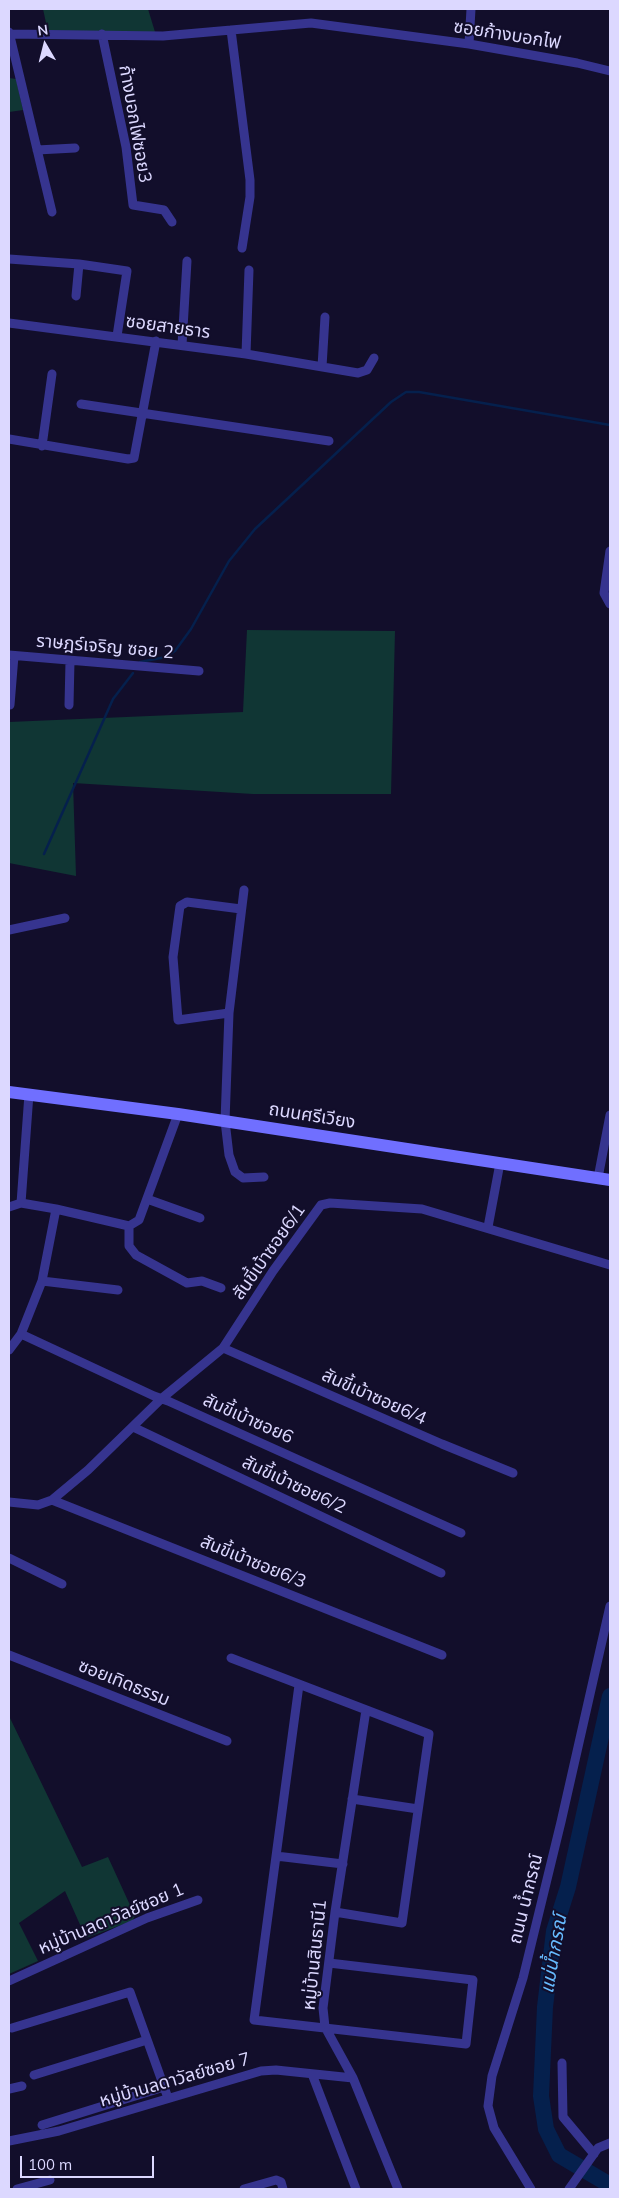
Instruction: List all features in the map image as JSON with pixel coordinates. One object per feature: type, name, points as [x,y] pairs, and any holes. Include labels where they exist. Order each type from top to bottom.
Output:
[{"type":"main road","name":"ถนนศรีเวียง","points":[[9,1092],[178,1114],[604,1179]]},
{"type":"street","points":[[469,44],[471,9]]},
{"type":"street","name":"ซอยก้างบอกไฟ","points":[[9,34],[163,36],[311,22],[469,44],[577,62],[610,71]]},
{"type":"street","points":[[231,30],[242,124],[249,165],[250,197],[242,248]]},
{"type":"street","points":[[9,34],[52,212]]},
{"type":"street","name":"ก้างบอกไฟซอย3","points":[[102,34],[126,147],[133,204],[164,210],[172,222]]},
{"type":"street","points":[[37,150],[75,148]]},
{"type":"street","points":[[9,259],[79,264],[127,271],[116,336]]},
{"type":"street","points":[[182,345],[187,261]]},
{"type":"street","points":[[76,296],[79,264]]},
{"type":"street","points":[[246,354],[249,270]]},
{"type":"street","points":[[322,367],[325,317]]},
{"type":"street","name":"ซอยสายธาร","points":[[9,323],[156,341],[358,373],[367,370],[374,358]]},
{"type":"street","points":[[9,439],[42,446],[128,459],[134,458],[156,341]]},
{"type":"street","points":[[42,446],[52,374]]},
{"type":"street","points":[[81,404],[329,441]]},
{"type":"street","points":[[610,551],[604,593],[610,604]]},
{"type":"street","points":[[10,705],[11,656]]},
{"type":"street","name":"ราษฎร์เจริญ ซอย 2","points":[[11,656],[199,671]]},
{"type":"street","points":[[68,706],[70,661]]},
{"type":"street","points":[[244,890],[229,1013],[225,1121],[229,1155],[235,1172],[243,1178],[264,1177]]},
{"type":"street","points":[[229,1013],[178,1020],[173,957],[180,906],[187,902],[241,908]]},
{"type":"street","points":[[9,930],[65,918]]},
{"type":"street","points":[[21,1204],[29,1094]]},
{"type":"street","points":[[9,1207],[21,1204],[56,1209],[129,1226],[139,1220],[178,1114]]},
{"type":"street","points":[[604,1179],[610,1115]]},
{"type":"street","points":[[488,1227],[500,1163]]},
{"type":"street","points":[[146,1199],[200,1218]]},
{"type":"street","name":"สันขี้เบ้าซอย6/1","points":[[52,1500],[88,1470],[161,1399],[223,1348],[273,1271],[321,1206],[330,1203],[422,1208],[610,1265]]},
{"type":"street","points":[[9,1350],[42,1281],[56,1209]]},
{"type":"street","points":[[129,1226],[128,1246],[136,1255],[187,1283],[202,1281],[221,1288]]},
{"type":"street","points":[[42,1281],[118,1290]]},
{"type":"street","name":"สันขี้เบ้าซอย6","points":[[15,1337],[161,1399],[461,1534]]},
{"type":"street","name":"สันขี้เบ้าซอย6/4","points":[[223,1348],[513,1473]]},
{"type":"street","name":"สันขี้เบ้าซอย6/2","points":[[133,1427],[441,1573]]},
{"type":"street","points":[[9,1502],[38,1505],[52,1500]]},
{"type":"street","name":"สันขี้เบ้าซอย6/3","points":[[52,1500],[442,1655]]},
{"type":"street","points":[[9,1558],[62,1584]]},
{"type":"street","name":"ถนน น้ำกรณ์","points":[[531,2189],[494,2128],[488,2106],[491,2086],[523,1978],[610,1606]]},
{"type":"street","name":"ซอยเทิดธรรม","points":[[9,1655],[227,1741]]},
{"type":"street","points":[[231,1658],[429,1734],[402,1923],[335,1912]]},
{"type":"street","points":[[299,1685],[254,2020],[466,2044],[474,1980],[329,1962]]},
{"type":"street","name":"หมู่บ้านสินธานี1","points":[[366,1710],[335,1912],[323,2008],[326,2027],[353,2078],[398,2189]]},
{"type":"street","points":[[352,1798],[418,1809]]},
{"type":"street","points":[[276,1856],[343,1864]]},
{"type":"street","name":"หมู่บ้านลดาวัลย์ซอย 1","points":[[9,1981],[147,1918],[198,1900]]},
{"type":"street","points":[[12,2028],[130,1992],[168,2098]]},
{"type":"street","points":[[34,2075],[147,2040]]},
{"type":"street","points":[[562,2063],[563,2117],[592,2157]]},
{"type":"street","name":"หมู่บ้านลดาวัลย์ซอย 7","points":[[9,2141],[59,2131],[269,2070],[353,2078]]},
{"type":"street","points":[[312,2074],[356,2189]]},
{"type":"street","points":[[9,2089],[22,2086]]},
{"type":"street","points":[[42,2125],[164,2087]]},
{"type":"street","points":[[569,2189],[598,2148],[610,2143]]},
{"type":"street","points":[[17,2189],[50,2180]]},
{"type":"street","points":[[244,2189],[276,2180],[282,2187]]},
{"type":"green space","points":[[43,9],[148,9],[155,32],[48,32]]},
{"type":"green space","points":[[9,78],[16,79],[23,110],[9,112]]},
{"type":"green space","points":[[247,630],[395,631],[391,794],[253,794],[73,783],[76,876],[9,863],[9,722],[243,712]]},
{"type":"green space","points":[[9,1716],[82,1867],[108,1857],[135,1916],[132,1921],[86,1938],[65,1891],[19,1923],[38,1961],[9,1974]]},
{"type":"waterway","points":[[140,662],[166,657],[175,651],[191,629],[229,561],[255,529],[391,402],[406,392],[419,392],[610,425]]},
{"type":"waterway","points":[[44,854],[113,699],[133,673]]},
{"type":"waterway","name":"แม่น้ำกรณ์","points":[[610,1696],[568,1887],[554,1931],[545,2007],[541,2096],[546,2129],[559,2155],[610,2185]]}]
